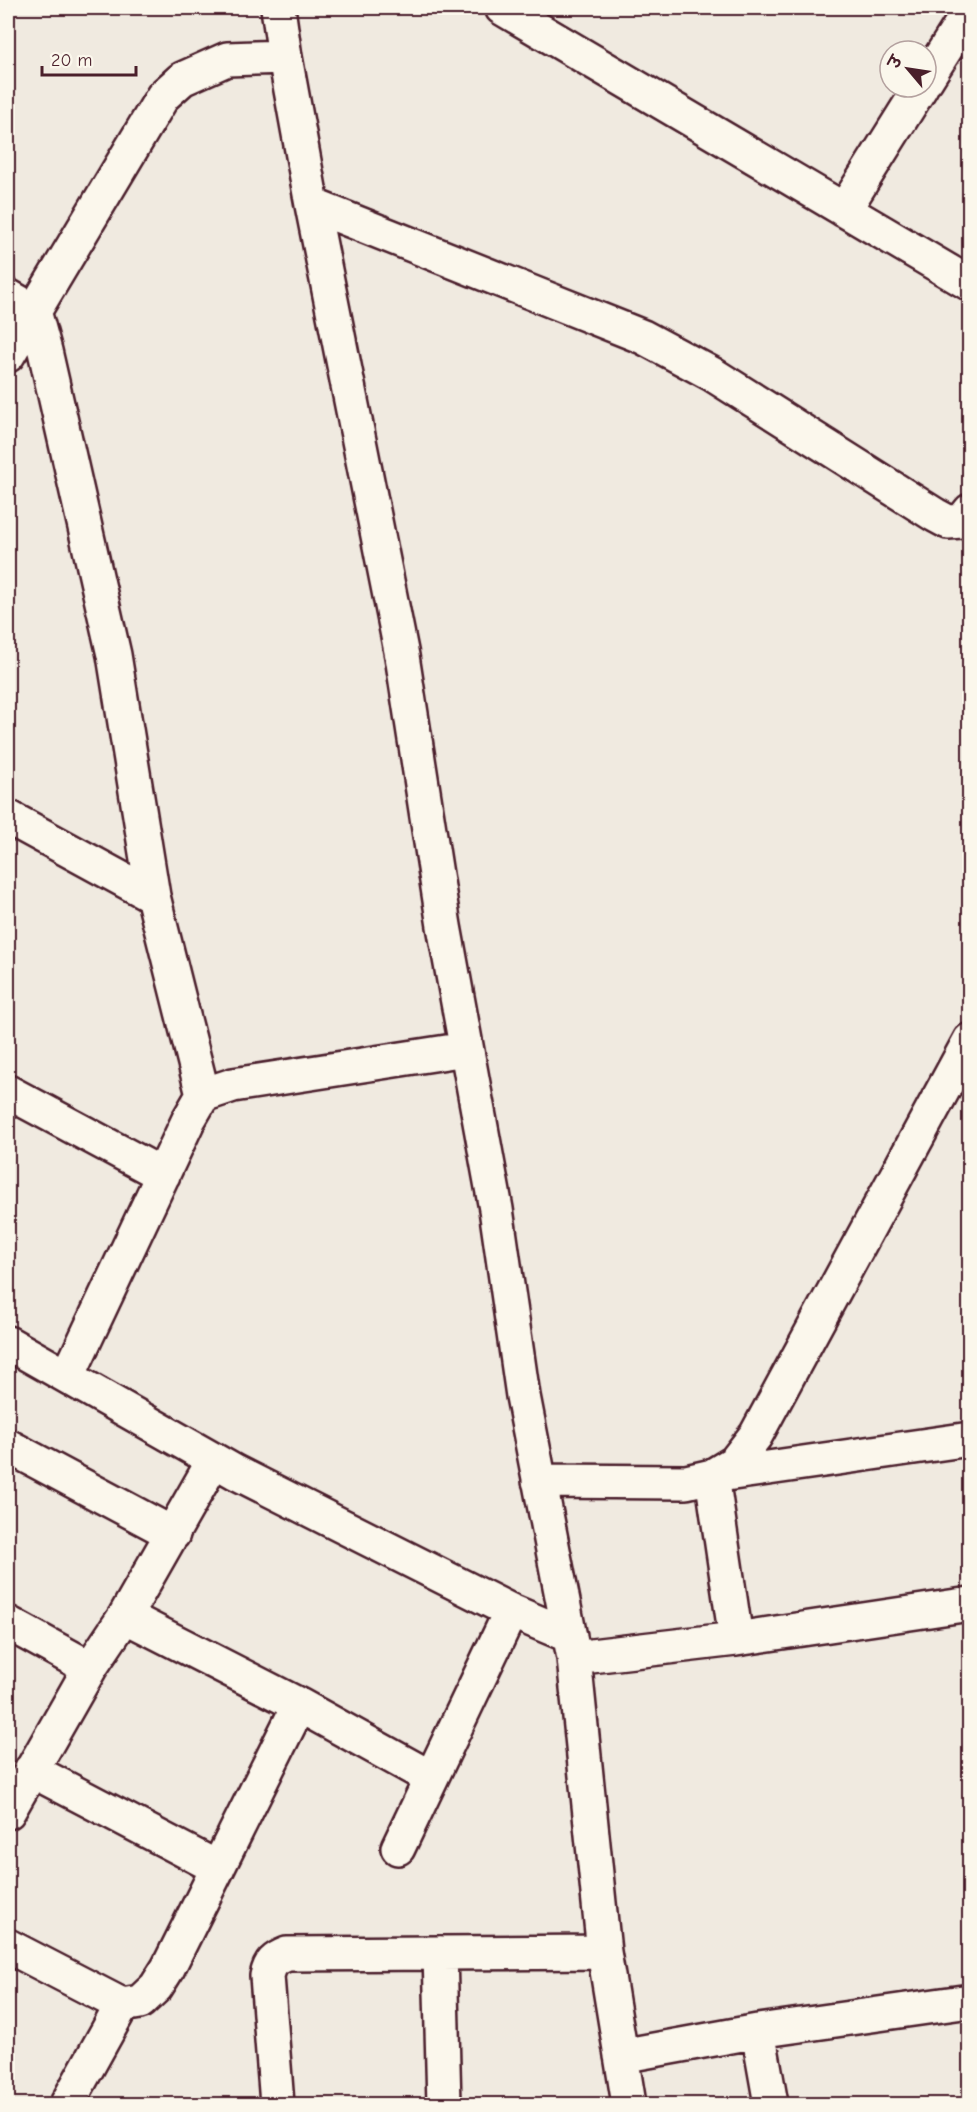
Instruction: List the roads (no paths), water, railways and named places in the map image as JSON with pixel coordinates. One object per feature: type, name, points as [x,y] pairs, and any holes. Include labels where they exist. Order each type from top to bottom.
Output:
[{"type":"street","points":[[278,8],[312,205],[402,656],[444,926],[496,1209],[523,1396],[572,1647],[604,1952],[629,2104]]},
{"type":"street","points":[[502,8],[969,284]]},
{"type":"street","points":[[938,60],[969,10]]},
{"type":"street","points":[[8,355],[21,303],[163,96],[182,78],[228,59],[285,57]]},
{"type":"street","points":[[844,210],[913,99]]},
{"type":"street","points":[[312,205],[643,337],[712,374],[935,516],[948,522],[962,521],[969,511]]},
{"type":"street","points":[[21,303],[114,655],[153,896],[203,1095]]},
{"type":"street","points":[[8,817],[153,896]]},
{"type":"street","points":[[712,1476],[735,1462],[756,1435],[969,1040]]},
{"type":"street","points":[[68,1376],[189,1119],[203,1095],[233,1085],[466,1049]]},
{"type":"street","points":[[8,1092],[163,1175]]},
{"type":"street","points":[[8,1342],[214,1460],[511,1611],[572,1647],[736,1639],[969,1604]]},
{"type":"street","points":[[539,1481],[686,1482],[712,1476],[969,1439]]},
{"type":"street","points":[[8,1446],[173,1534]]},
{"type":"street","points":[[214,1460],[125,1616],[90,1668],[15,1792],[218,1868]]},
{"type":"street","points":[[712,1476],[736,1639]]},
{"type":"street","points":[[398,1848],[511,1611]]},
{"type":"street","points":[[125,1616],[299,1705],[431,1778]]},
{"type":"street","points":[[8,1623],[90,1668]]},
{"type":"street","points":[[8,1946],[122,2005],[140,2002],[156,1987],[299,1705]]},
{"type":"street","points":[[277,2104],[267,1976],[270,1965],[276,1958],[287,1954],[604,1952]]},
{"type":"street","points":[[440,1953],[444,2104]]},
{"type":"street","points":[[621,2056],[758,2031],[969,2001]]},
{"type":"street","points":[[67,2104],[122,2005]]},
{"type":"street","points":[[758,2031],[771,2104]]}]
